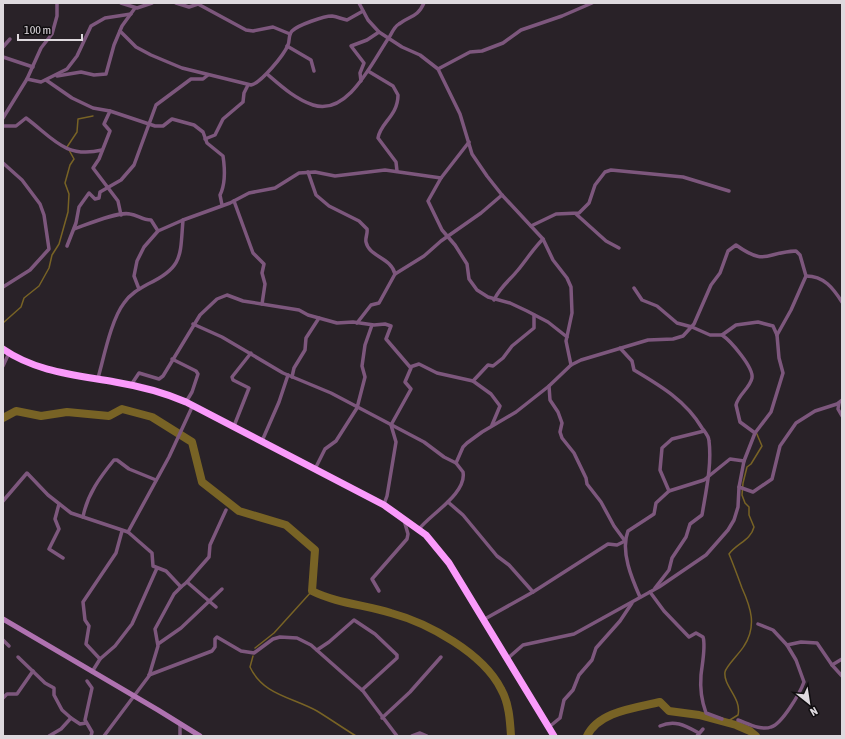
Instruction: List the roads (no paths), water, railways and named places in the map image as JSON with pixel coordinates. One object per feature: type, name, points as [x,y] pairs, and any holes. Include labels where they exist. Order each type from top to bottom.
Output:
[{"type":"highway","points":[[6,351],[36,366],[131,385],[159,392],[189,404],[384,505],[402,517],[426,535],[449,563],[554,736]]},
{"type":"main road","points":[[3,619],[200,736]]},
{"type":"street","points":[[3,118],[27,79],[41,48],[52,34],[57,16],[57,3]]},
{"type":"street","points":[[121,3],[135,8],[152,3]]},
{"type":"street","points":[[176,3],[189,6],[198,4],[246,30],[253,31],[273,27],[290,34]]},
{"type":"street","points":[[359,3],[363,12],[379,32],[403,48],[420,55],[438,69],[460,114],[472,154],[502,195],[543,239],[554,260],[567,278],[571,287],[572,313],[566,346],[571,365]]},
{"type":"street","points":[[267,74],[293,95],[316,106],[327,106],[346,98],[361,81],[388,38],[399,24],[418,14],[424,3]]},
{"type":"street","points":[[438,69],[470,52],[482,52],[503,43],[521,30],[568,14],[592,3]]},
{"type":"street","points":[[52,77],[81,72],[106,74],[120,31],[135,8]]},
{"type":"street","points":[[120,31],[136,47],[151,55],[182,68],[248,85],[255,84],[267,74],[288,46],[290,34],[301,26],[331,16],[347,20],[363,12]]},
{"type":"street","points":[[27,79],[38,82],[46,80],[69,67],[91,26],[105,18],[132,14]]},
{"type":"street","points":[[361,81],[360,73],[364,63],[351,46],[379,32]]},
{"type":"street","points":[[3,47],[10,39]]},
{"type":"street","points":[[288,46],[311,60],[314,71]]},
{"type":"street","points":[[3,57],[33,67]]},
{"type":"street","points":[[368,71],[393,86],[398,95],[395,111],[379,133],[378,138],[396,162],[397,172]]},
{"type":"street","points":[[67,246],[74,229],[79,207],[89,193],[95,198],[99,198],[100,192],[121,180],[134,165],[156,104],[191,79],[203,79],[208,74]]},
{"type":"street","points":[[46,80],[83,104],[93,108],[110,111],[149,124],[162,126],[172,119],[193,124],[203,132],[205,139],[223,156],[225,167],[224,188],[220,195],[222,205]]},
{"type":"street","points":[[205,139],[215,135],[224,119],[233,109],[243,102],[248,85]]},
{"type":"street","points":[[110,111],[104,124],[110,131],[99,159],[93,168],[118,201],[120,215]]},
{"type":"street","points":[[3,126],[16,126],[26,118],[66,149],[88,153],[102,150]]},
{"type":"street","points":[[469,142],[440,178],[428,201],[442,230],[468,264],[469,279],[472,285],[482,295],[494,300],[510,303],[548,322],[567,337]]},
{"type":"street","points":[[3,163],[22,180],[40,204],[44,216],[49,247],[48,252],[30,270],[3,287]]},
{"type":"street","points":[[139,288],[134,278],[137,261],[144,247],[158,232],[183,220],[234,201],[249,193],[275,188],[295,174],[316,172],[335,176],[385,170],[440,178]]},
{"type":"street","points":[[531,226],[556,214],[576,214],[589,203],[595,185],[605,172],[611,170],[683,177],[729,191]]},
{"type":"street","points":[[308,172],[316,195],[329,206],[359,221],[367,230],[368,244],[374,253],[392,265],[395,274]]},
{"type":"street","points":[[357,323],[371,306],[379,303],[395,274],[424,256],[481,213],[502,195]]},
{"type":"street","points":[[234,201],[253,253],[263,262],[262,273],[265,284],[262,304]]},
{"type":"street","points":[[74,229],[98,220],[130,214],[142,219],[151,220],[158,232]]},
{"type":"street","points":[[576,214],[606,241],[619,248]]},
{"type":"street","points":[[97,379],[120,309],[128,298],[139,288],[161,278],[175,266],[180,252],[183,220]]},
{"type":"street","points":[[494,300],[499,290],[543,239]]},
{"type":"street","points":[[456,463],[465,445],[492,425],[516,412],[549,386],[571,365],[588,357],[648,340],[678,338],[686,333],[692,326],[711,286],[720,273],[728,251],[736,246],[752,256],[760,258],[796,251],[800,255],[806,276],[791,310],[777,335]]},
{"type":"street","points":[[806,276],[814,277],[828,283],[842,302]]},
{"type":"street","points":[[634,288],[644,302],[657,306],[677,323],[692,326],[707,334],[722,335],[729,340],[744,359],[751,373],[752,380],[736,405],[740,422],[755,434]]},
{"type":"street","points":[[131,385],[139,373],[160,379],[165,373],[172,359],[186,341],[193,324],[215,301],[226,295],[262,304],[299,310],[337,323],[372,325],[385,324],[392,326],[386,339],[405,363],[412,368]]},
{"type":"street","points":[[473,381],[488,365],[493,366],[502,359],[512,346],[534,328],[534,315]]},
{"type":"street","points":[[292,377],[294,368],[305,350],[306,338],[319,318]]},
{"type":"street","points":[[506,659],[523,645],[540,640],[571,635],[651,591],[706,555],[728,530],[737,511],[738,487],[744,461],[755,434],[771,412],[783,373],[779,358],[777,335],[773,326],[756,322],[736,325],[722,335]]},
{"type":"street","points":[[193,324],[222,337],[288,375],[325,390],[424,442],[444,457],[456,463],[463,472],[464,478],[459,488],[448,502],[419,529]]},
{"type":"street","points":[[315,469],[325,449],[336,441],[357,408],[365,377],[362,366],[365,345],[372,325]]},
{"type":"street","points":[[620,348],[632,361],[634,370],[674,395],[693,414],[709,440],[708,477],[702,515],[690,524],[686,537],[673,557],[669,570],[651,591]]},
{"type":"street","points":[[3,366],[6,351]]},
{"type":"street","points":[[234,426],[249,388],[233,380],[232,377],[251,353]]},
{"type":"street","points":[[128,532],[183,430],[197,373],[172,359]]},
{"type":"street","points":[[384,505],[387,496],[396,442],[391,425],[411,389],[405,382],[412,368],[419,364],[434,372],[473,381],[489,392],[500,404],[492,425]]},
{"type":"street","points":[[262,441],[279,402],[288,375]]},
{"type":"street","points":[[549,386],[550,400],[558,412],[562,423],[560,432],[562,438],[574,453],[586,478],[587,484],[601,502],[614,526],[625,541],[632,577],[640,597]]},
{"type":"street","points":[[840,401],[838,409],[842,416]]},
{"type":"street","points":[[738,487],[753,492],[772,479],[775,472],[780,446],[796,423],[818,410],[840,401]]},
{"type":"street","points":[[669,491],[660,470],[662,448],[672,438],[704,431]]},
{"type":"street","points":[[483,620],[533,592],[608,544],[617,545],[625,541],[628,531],[654,514],[656,503],[669,491],[695,483],[708,477],[730,459],[744,461]]},
{"type":"street","points":[[83,517],[86,504],[97,483],[114,460],[117,460],[129,469],[156,480]]},
{"type":"street","points":[[3,501],[27,472],[34,482],[71,513],[128,532],[152,553],[151,564],[166,571],[181,587]]},
{"type":"street","points":[[448,502],[463,515],[497,556],[509,565],[533,592]]},
{"type":"street","points":[[59,504],[55,521],[59,529],[49,549],[63,558]]},
{"type":"street","points":[[104,736],[135,697],[149,675],[158,644],[156,629],[174,594],[187,582],[209,556],[211,542],[226,510]]},
{"type":"street","points":[[379,591],[372,581],[373,576],[407,539],[407,530],[402,517]]},
{"type":"street","points":[[100,659],[86,644],[89,626],[85,620],[83,602],[116,553],[122,531]]},
{"type":"street","points":[[92,672],[100,659],[115,646],[132,624],[157,568]]},
{"type":"street","points":[[187,582],[216,607]]},
{"type":"street","points":[[158,644],[181,628],[222,589]]},
{"type":"street","points":[[651,591],[664,611],[689,637],[696,633],[703,637],[704,658],[701,677],[703,705],[709,715],[722,719]]},
{"type":"street","points":[[549,727],[560,718],[564,700],[572,690],[579,675],[592,660],[596,648],[623,617],[632,602]]},
{"type":"street","points":[[317,650],[329,642],[354,620],[375,634],[397,655],[397,658],[362,690]]},
{"type":"street","points":[[738,720],[765,728],[771,728],[781,719],[804,682],[796,660],[787,645],[773,630],[758,624]]},
{"type":"street","points":[[149,675],[212,651],[215,648],[215,639],[218,637],[241,651],[249,652],[258,651],[268,642],[280,637],[297,638],[317,650],[362,690],[397,736]]},
{"type":"street","points":[[3,640],[9,646]]},
{"type":"street","points":[[787,645],[801,642],[817,643],[832,666],[842,676]]},
{"type":"street","points":[[18,657],[45,683],[54,688],[54,695],[62,710],[80,724],[86,723]]},
{"type":"street","points":[[382,718],[410,692],[441,657]]},
{"type":"street","points":[[832,666],[842,660]]},
{"type":"street","points":[[3,698],[7,694],[17,694],[33,671]]},
{"type":"street","points":[[87,681],[92,688],[86,723],[92,732],[91,736]]},
{"type":"street","points":[[49,736],[61,729],[71,718]]},
{"type":"street","points":[[660,726],[666,723],[675,723],[698,734],[703,729]]},
{"type":"street","points":[[180,724],[180,736]]},
{"type":"street","points":[[412,736],[420,733],[427,736]]},
{"type":"waterway","points":[[67,147],[77,132],[78,119],[93,116]]},
{"type":"waterway","points":[[3,323],[21,307],[24,298],[39,286],[49,268],[52,255],[59,244],[68,212],[69,194],[65,183],[70,165],[74,159],[69,150]]},
{"type":"waterway","points":[[3,418],[16,411],[41,416],[67,412],[109,416],[122,409],[152,417],[192,442],[202,482],[239,511],[286,525],[315,550],[312,591],[341,601],[391,613],[421,624],[453,641],[481,663],[493,676],[504,694],[509,712],[511,736]]},
{"type":"waterway","points":[[725,723],[738,715],[739,709],[725,677],[725,672],[748,639],[751,624],[748,603],[729,554],[747,539],[754,527],[749,515],[749,507],[745,503],[742,495],[747,467],[751,464],[762,446],[756,432]]},
{"type":"waterway","points":[[255,648],[274,633],[312,591]]},
{"type":"waterway","points":[[253,656],[250,667],[262,684],[270,690],[317,711],[356,736]]},
{"type":"waterway","points":[[587,736],[600,721],[609,716],[619,712],[660,702],[669,711],[699,715],[736,725],[750,731],[756,736]]}]
